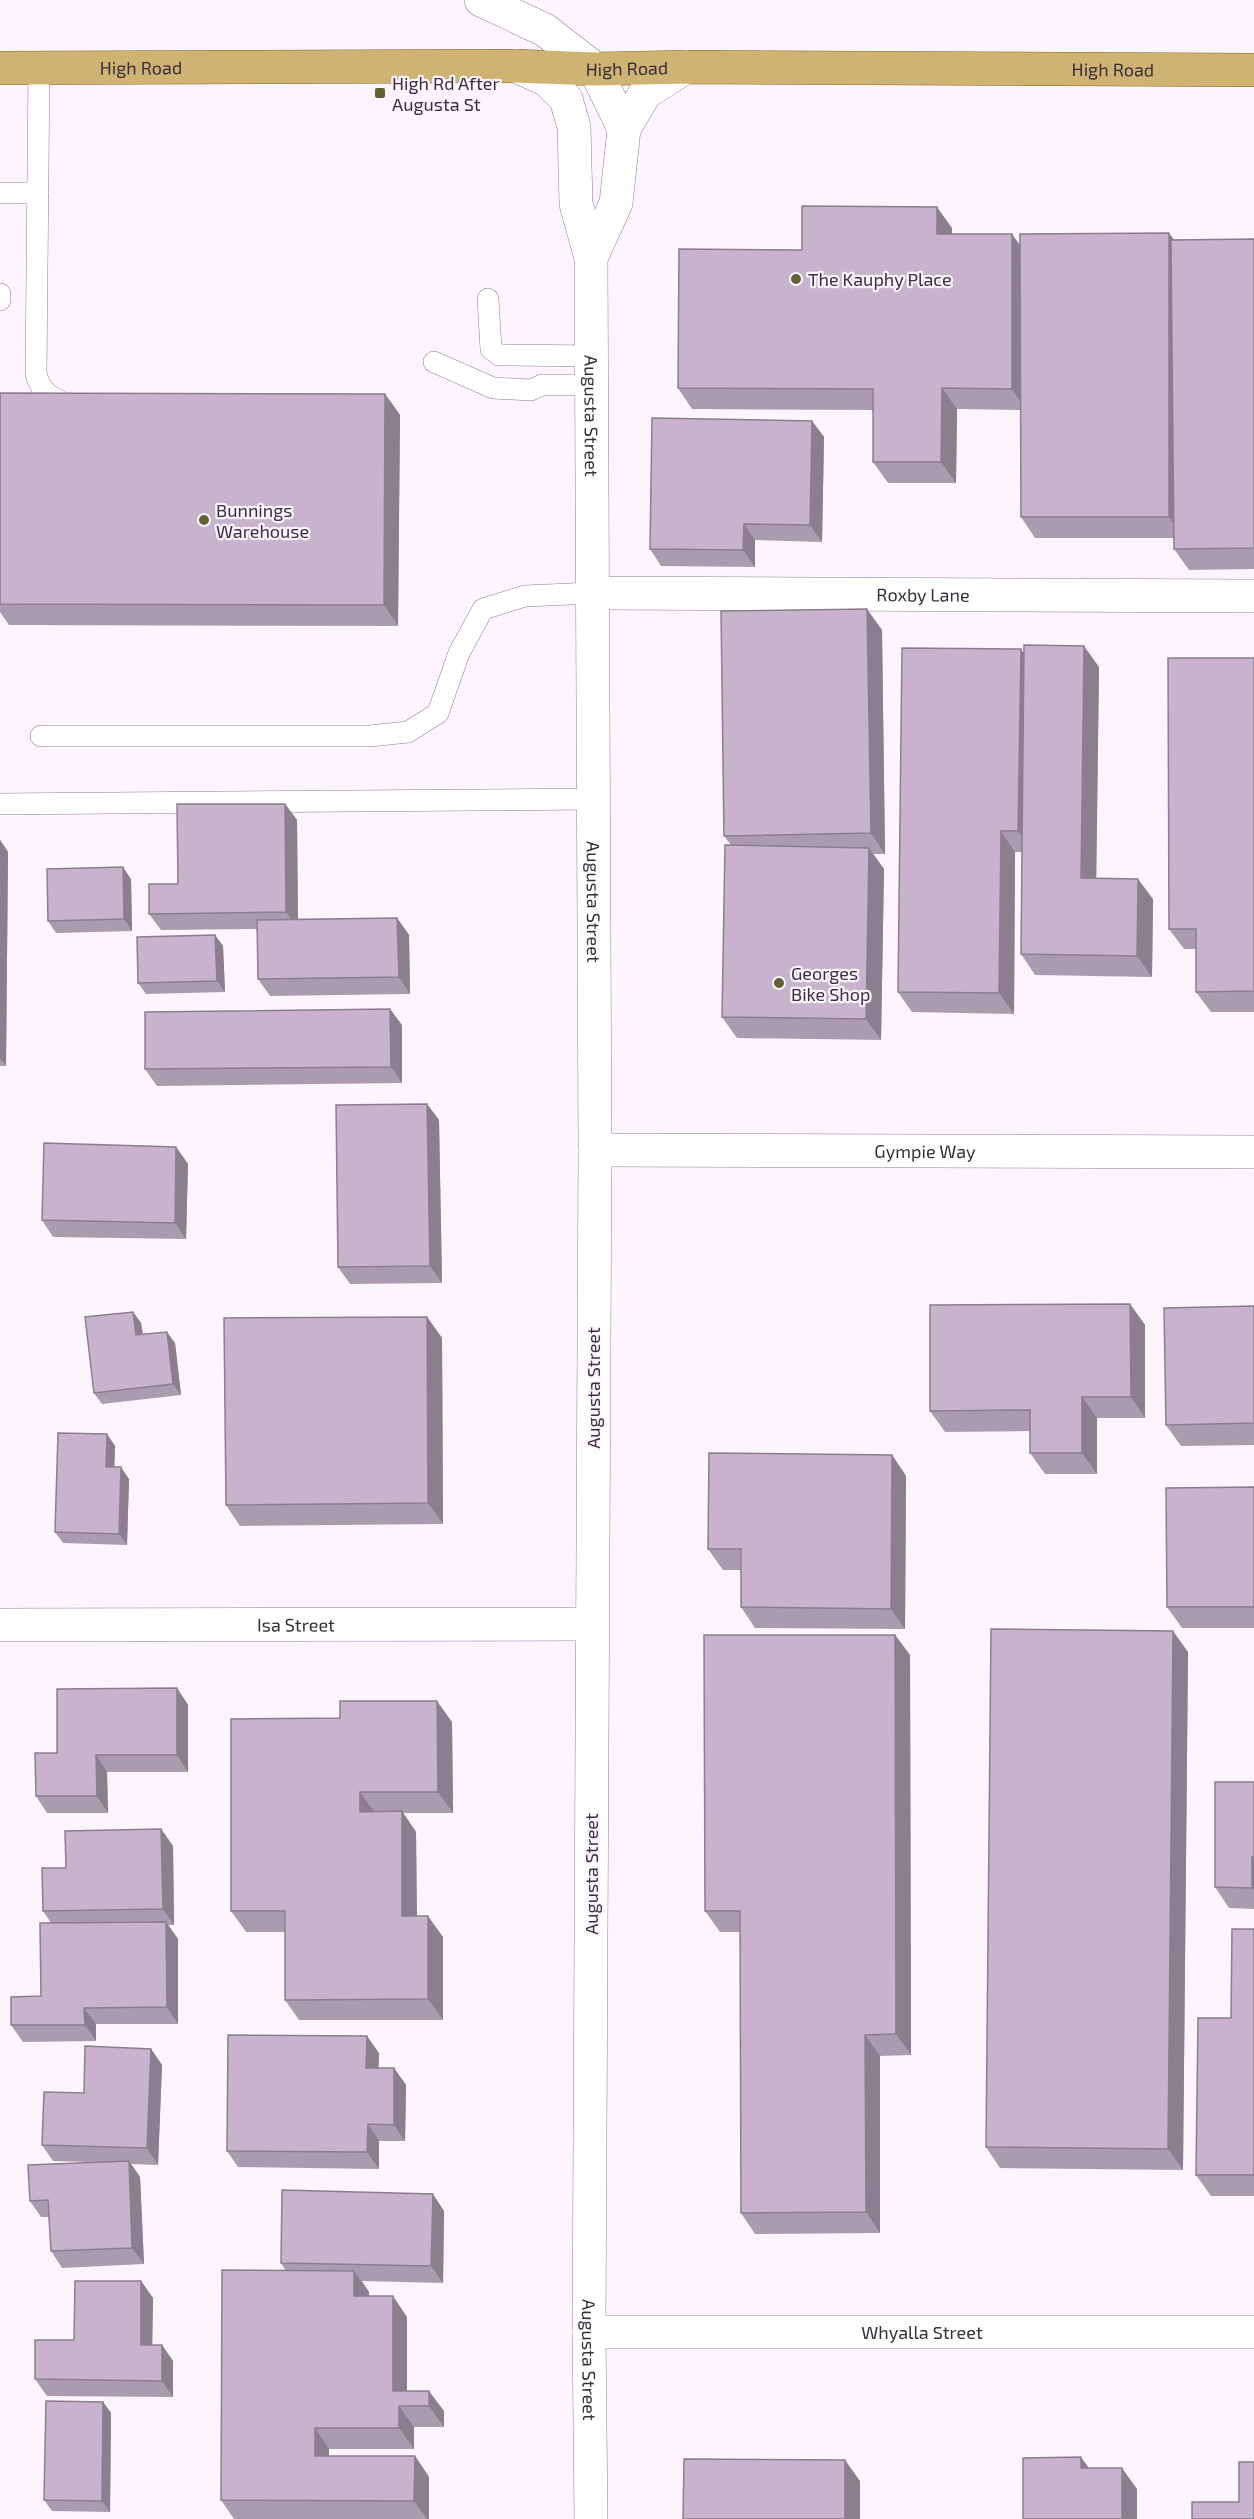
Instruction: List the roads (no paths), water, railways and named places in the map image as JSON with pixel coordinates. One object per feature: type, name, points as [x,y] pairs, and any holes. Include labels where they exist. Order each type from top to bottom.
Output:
[{"type":"main road","name":"High Road","points":[[0,68],[516,66],[596,69],[1254,70]]},
{"type":"street","points":[[481,0],[545,30],[596,69],[624,129]]},
{"type":"street","name":"Augusta Street","points":[[516,66],[547,80],[566,99],[574,127],[576,204],[591,258],[595,799],[589,2332],[591,2519]]},
{"type":"street","points":[[624,129],[645,93],[686,68]]},
{"type":"street","name":"Augusta Street","points":[[591,258],[616,203],[624,129]]},
{"type":"street","name":"Roxby Lane","points":[[593,593],[1254,596]]},
{"type":"street","name":"Gympie Way","points":[[595,1149],[1254,1152]]},
{"type":"street","name":"Isa Street","points":[[0,1625],[592,1624]]},
{"type":"street","name":"Whyalla Street","points":[[589,2332],[1254,2332]]},
{"type":"lane","points":[[39,68],[36,374],[39,386],[50,397],[60,401]]},
{"type":"lane","points":[[0,193],[38,193]]},
{"type":"lane","points":[[488,299],[489,341],[491,349],[499,355],[592,370]]},
{"type":"lane","points":[[434,362],[493,388],[531,390],[592,370]]},
{"type":"lane","points":[[41,736],[370,736],[408,732],[438,713],[459,653],[483,609],[525,596],[593,593]]},
{"type":"lane","points":[[0,804],[595,799]]},
{"type":"place","name":"High Rd After Augusta St","points":[[380,93]]},
{"type":"place","name":"The Kauphy Place","points":[[796,279]]},
{"type":"place","name":"Bunnings Warehouse","points":[[204,520]]},
{"type":"place","name":"Georges Bike Shop","points":[[779,983]]}]
